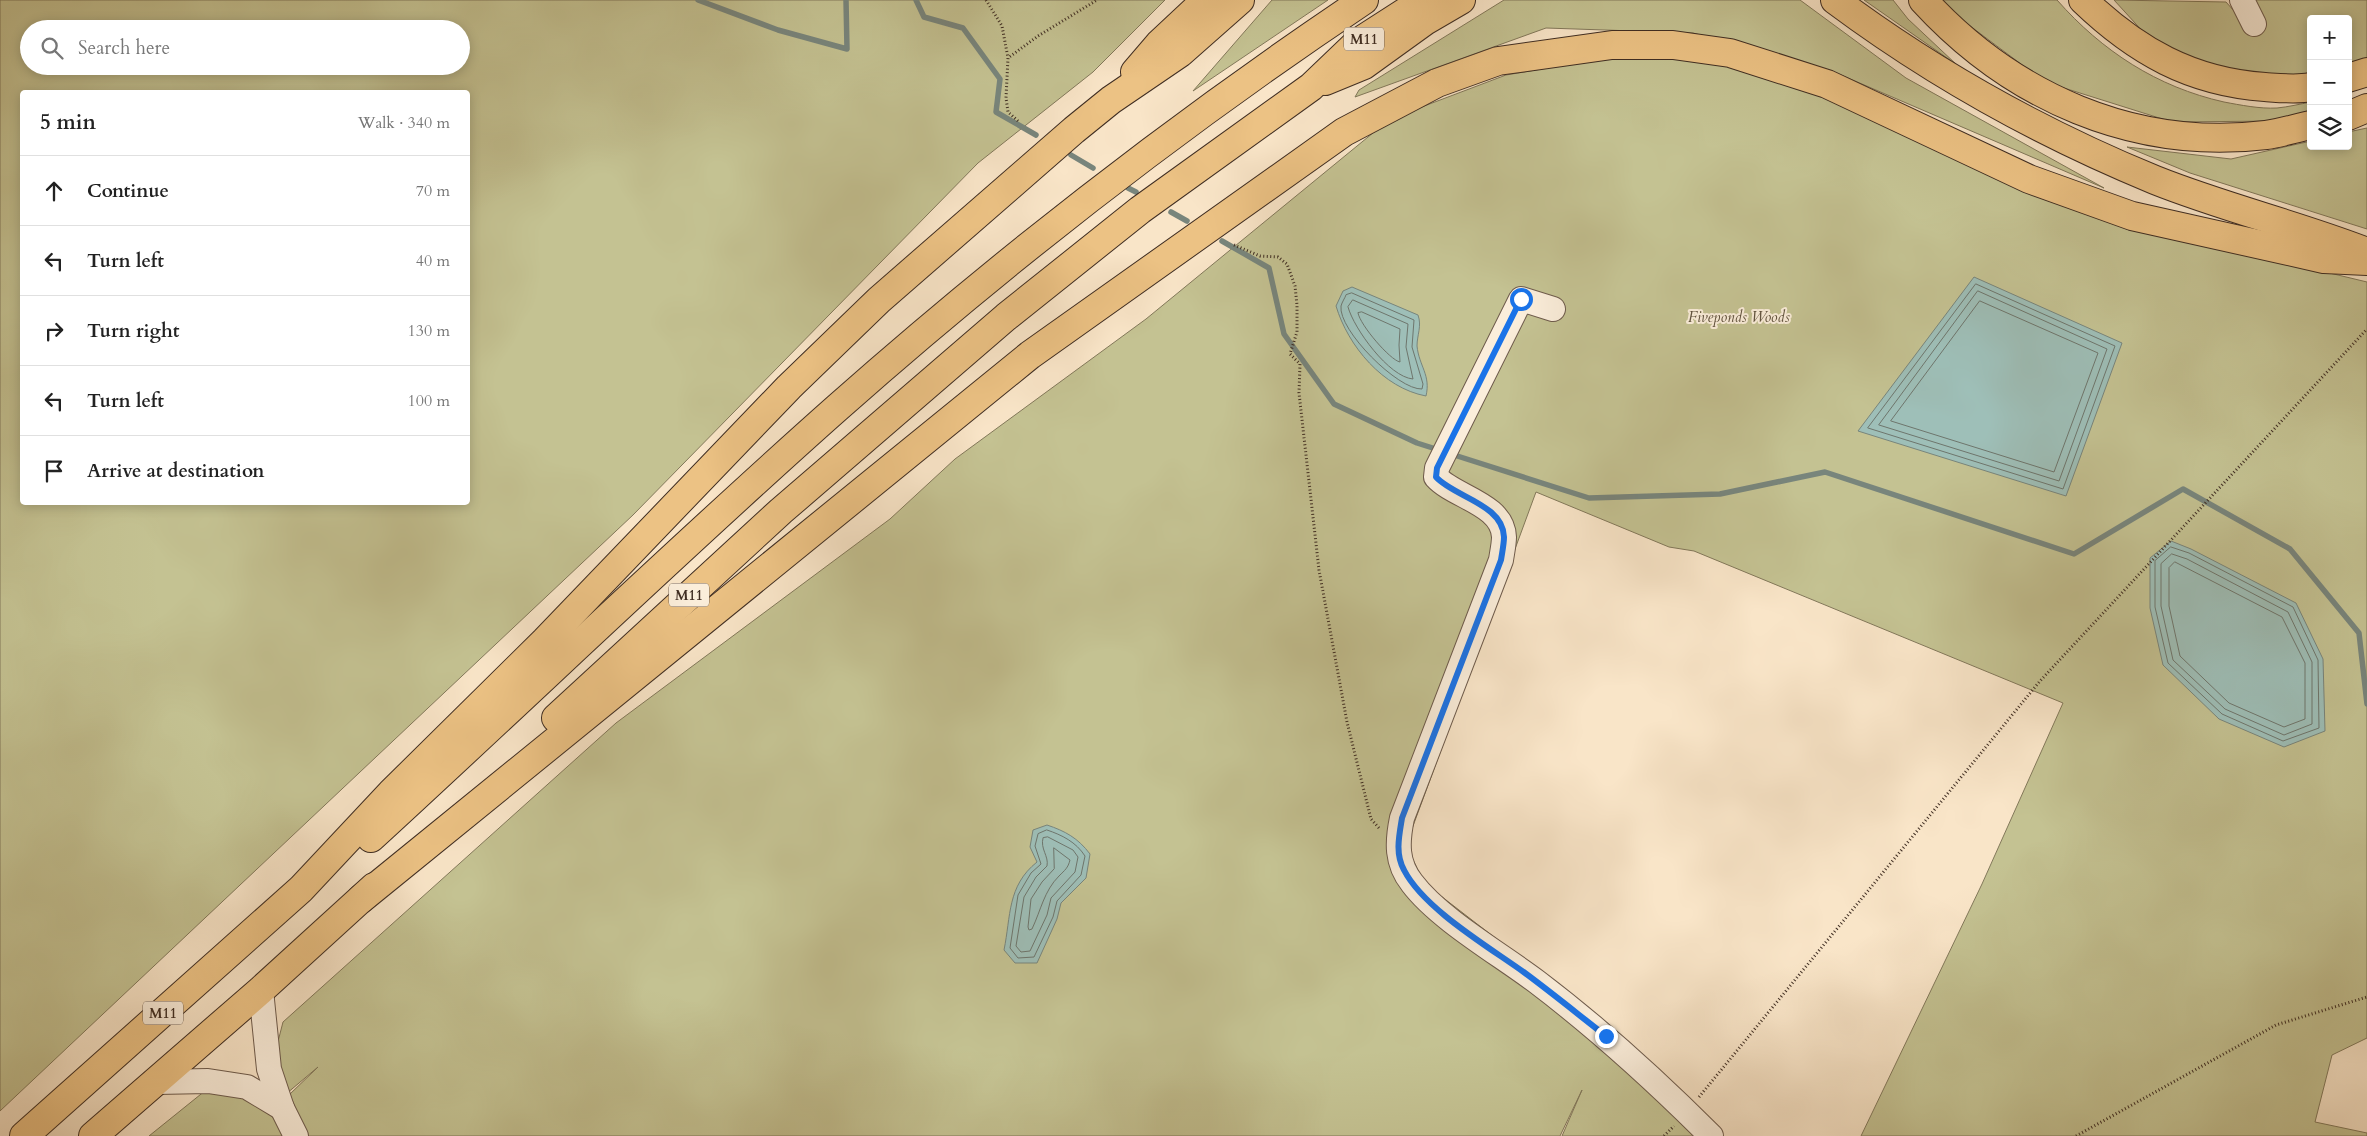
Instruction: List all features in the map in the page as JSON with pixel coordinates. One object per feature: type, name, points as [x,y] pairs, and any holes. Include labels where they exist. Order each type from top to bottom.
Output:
[{"type":"highway","points":[[1111,100],[1159,44],[1206,0]]},
{"type":"highway","points":[[301,889],[391,793],[545,641],[832,345],[932,252],[1111,100],[1180,53],[1240,0]]},
{"type":"highway","name":"M11","points":[[24,1136],[301,889],[363,846],[734,501],[840,406],[955,308],[1073,212],[1190,122],[1364,0]]},
{"type":"highway","name":"M11","points":[[93,1136],[261,990],[781,511],[921,387],[1140,210],[1312,87],[1357,43],[1424,0]]},
{"type":"highway","points":[[1312,87],[1364,65],[1425,21],[1461,0]]},
{"type":"highway","points":[[1835,0],[1947,74],[2024,118],[2069,141],[2156,180],[2234,208],[2323,235],[2367,252]]},
{"type":"highway","points":[[1923,0],[1984,56],[2005,72],[2038,92],[2084,113],[2124,125],[2177,136],[2220,138],[2267,135],[2307,126]]},
{"type":"highway","points":[[2083,0],[2104,20],[2138,46],[2171,64],[2205,78],[2240,86],[2307,87]]},
{"type":"highway","points":[[361,899],[1030,355],[1344,132],[1437,83],[1498,61],[1612,45],[1673,45],[1730,53],[1827,84],[2029,179],[2132,216],[2324,259],[2367,261]]},
{"type":"highway","points":[[2352,77],[2367,72]]},
{"type":"highway","points":[[2352,114],[2367,108]]},
{"type":"lane","points":[[2242,0],[2254,24]]},
{"type":"lane","points":[[2024,118],[2038,92]]},
{"type":"lane","points":[[1553,309],[1521,299],[1445,452],[1436,477],[1443,485],[1496,515],[1504,535],[1501,560],[1402,818],[1398,842],[1403,869],[1412,884],[1434,907],[1537,982],[1606,1036],[1711,1136]]},
{"type":"lane","points":[[261,990],[269,1069],[282,1108],[296,1136]]},
{"type":"lane","points":[[157,1082],[208,1081],[247,1088],[282,1108]]},
{"type":"path","points":[[986,0],[1002,26],[1008,58],[1006,98],[1008,112],[1018,121]]},
{"type":"path","points":[[1008,58],[1038,36],[1097,0]]},
{"type":"path","points":[[1234,245],[1260,256],[1278,257],[1287,264],[1295,286],[1297,332],[1290,354],[1300,364],[1299,393],[1318,570],[1347,722],[1372,819],[1383,833],[1398,842]]},
{"type":"path","points":[[1664,1136],[1687,1112],[2040,680],[2367,329]]},
{"type":"path","points":[[2076,1136],[2276,1025],[2367,997]]},
{"type":"green space","points":[[0,0],[1165,0],[1093,72],[978,163],[633,515],[0,1111]]},
{"type":"green space","points":[[1272,0],[1328,0],[1193,91]]},
{"type":"green space","points":[[1504,0],[1800,0],[1906,78],[2104,188],[1834,72],[1693,33],[1546,28],[1355,97],[1359,90]]},
{"type":"green space","points":[[1864,0],[1893,0],[1908,19],[1957,65]]},
{"type":"green space","points":[[1942,0],[2057,0],[2074,18],[2112,51],[2154,77],[2176,87],[2224,102],[2257,107],[2277,108],[2307,103],[2307,111],[2276,121],[2172,122],[2045,82],[1954,14]]},
{"type":"green space","points":[[2114,0],[2226,2],[2243,21],[2249,0],[2367,0],[2367,60],[2352,66],[2352,15],[2307,15],[2307,75],[2277,76],[2209,67],[2146,35]]},
{"type":"green space","name":"Fiveponds Woods","points":[[1619,56],[1713,60],[1833,96],[2209,244],[2367,282],[2367,1038],[2332,1055],[2315,1122],[2367,1133],[2367,1136],[1861,1136],[1982,884],[2063,703],[1694,551],[1669,547],[1536,492],[1406,845],[1424,883],[1586,1008],[1719,1136],[1562,1136],[1582,1090],[1560,1136],[149,1136],[211,1086],[289,1095],[318,1067],[286,1094],[273,1061],[283,1022],[616,723],[890,519],[955,459],[1146,319],[1390,119],[1506,75]]},
{"type":"green space","points":[[2367,128],[2367,229],[2190,173],[2127,147],[2231,159],[2307,142],[2307,150],[2352,150],[2352,131]]},
{"type":"water","points":[[1974,277],[2122,343],[2066,496],[1858,431]]},
{"type":"water","points":[[1352,287],[1418,315],[1417,346],[1426,376],[1426,396],[1395,384],[1382,375],[1358,350],[1349,336],[1336,306],[1343,291]]},
{"type":"water","points":[[2171,541],[2191,549],[2296,603],[2323,659],[2325,731],[2284,747],[2219,719],[2163,665],[2150,608],[2150,558]]},
{"type":"water","points":[[1047,825],[1071,836],[1090,854],[1086,878],[1061,903],[1057,919],[1037,963],[1015,963],[1004,950],[1012,902],[1020,881],[1037,862],[1030,847],[1033,830]]},
{"type":"waterway","points":[[698,0],[778,30],[847,49],[846,0]]},
{"type":"waterway","points":[[916,0],[924,17],[963,28],[1000,79],[996,112],[1036,135]]},
{"type":"waterway","points":[[1071,155],[1093,168]]},
{"type":"waterway","points":[[1128,188],[1136,192]]},
{"type":"waterway","points":[[1171,212],[1187,221]]},
{"type":"waterway","points":[[1222,241],[1269,268],[1284,334],[1334,404],[1417,443],[1439,450]]},
{"type":"waterway","points":[[1451,454],[1589,498],[1720,494],[1825,472],[2074,554],[2183,489],[2290,549],[2359,633],[2367,704]]},
{"type":"route","points":[[1521,299],[1437,468],[1436,477],[1443,485],[1496,515],[1504,535],[1501,560],[1402,818],[1398,842],[1399,857],[1403,869],[1412,884],[1434,907],[1537,982],[1606,1036]]}]
